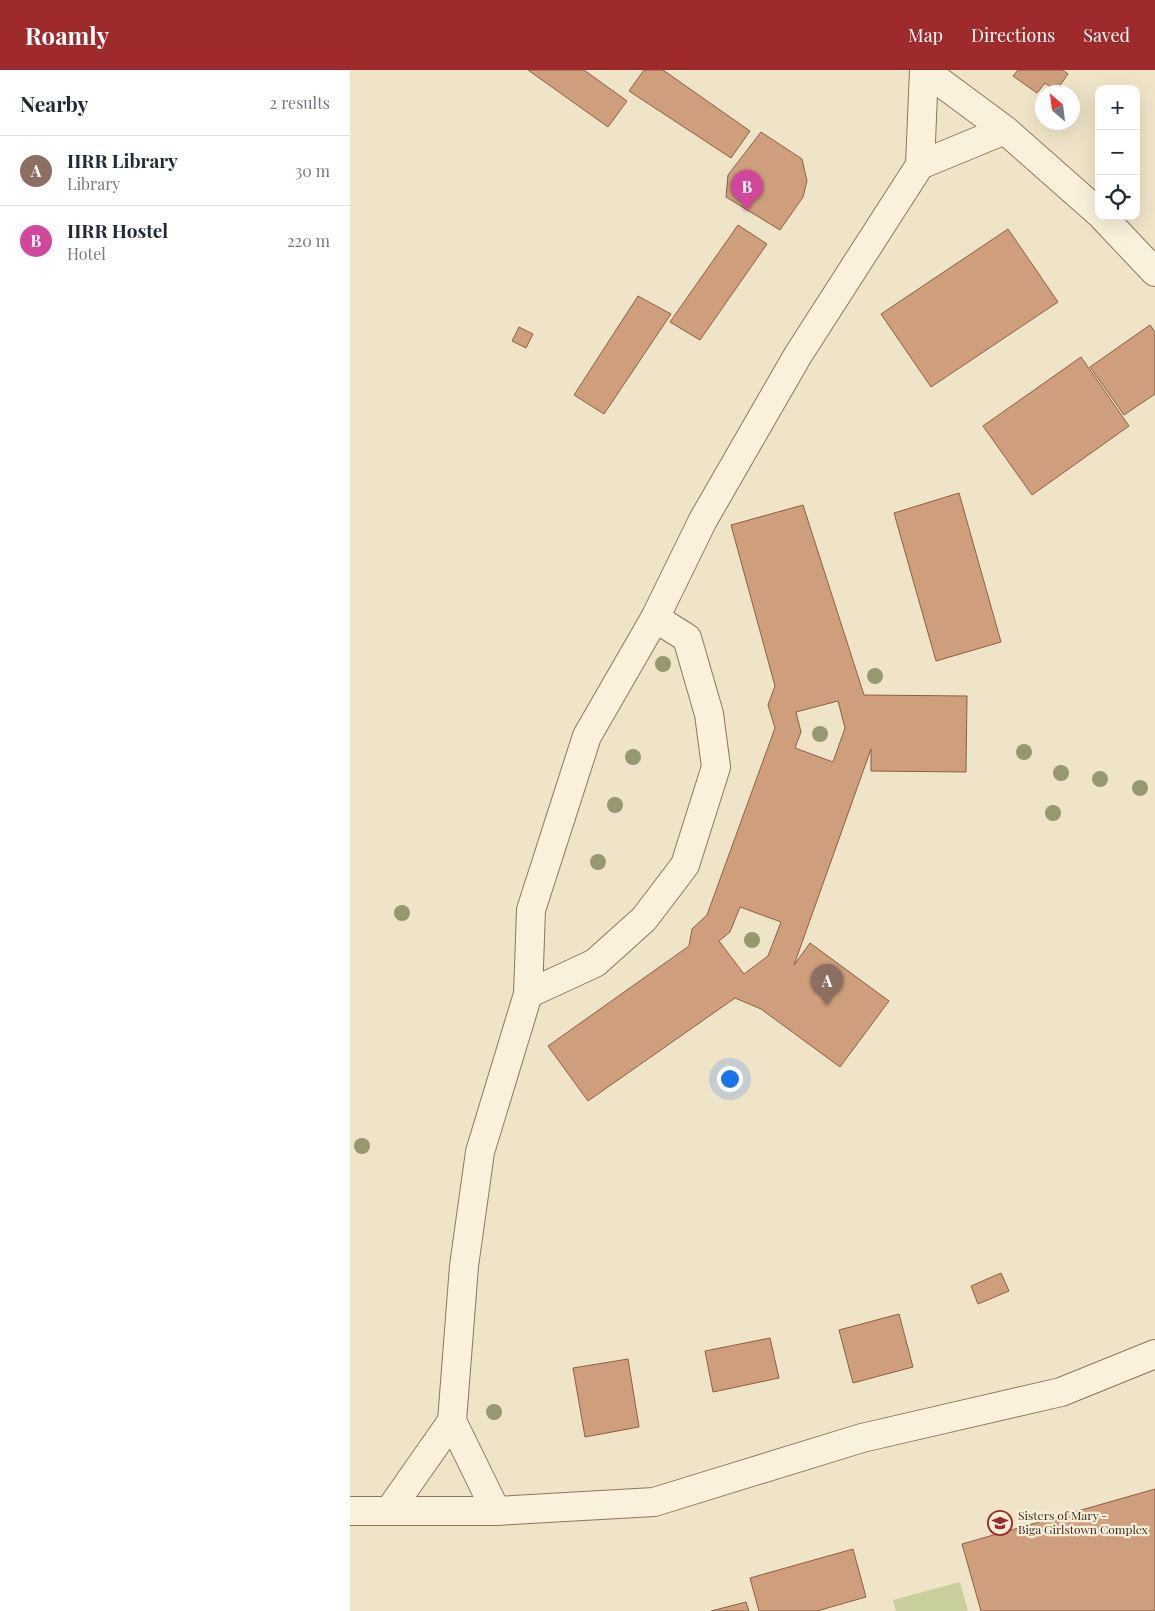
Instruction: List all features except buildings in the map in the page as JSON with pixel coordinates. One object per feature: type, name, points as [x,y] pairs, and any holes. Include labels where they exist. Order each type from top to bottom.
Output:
[{"type":"lane","points":[[924,70],[1005,130],[1095,209]]},
{"type":"lane","points":[[496,1511],[452,1421],[464,1266],[480,1152],[528,994],[531,910],[587,736],[655,618],[703,520],[798,355],[920,165],[924,70]]},
{"type":"lane","points":[[920,165],[1005,130]]},
{"type":"lane","points":[[1106,220],[1155,272]]},
{"type":"lane","points":[[528,994],[595,963],[644,919],[685,865],[716,767],[708,714],[687,638],[655,618]]},
{"type":"lane","points":[[350,1511],[496,1511],[654,1502],[862,1438],[1060,1392],[1155,1354]]},
{"type":"lane","points":[[389,1510],[452,1421]]},
{"type":"green space","points":[[960,1582],[968,1611],[896,1611],[893,1600]]},
{"type":"place","name":"IIRR Hostel","points":[[747,211]]},
{"type":"place","name":"IIRR Library","points":[[827,1005]]},
{"type":"place","name":"Sisters of Mary - Biga Girlstown Complex","points":[[1000,1523]]}]
